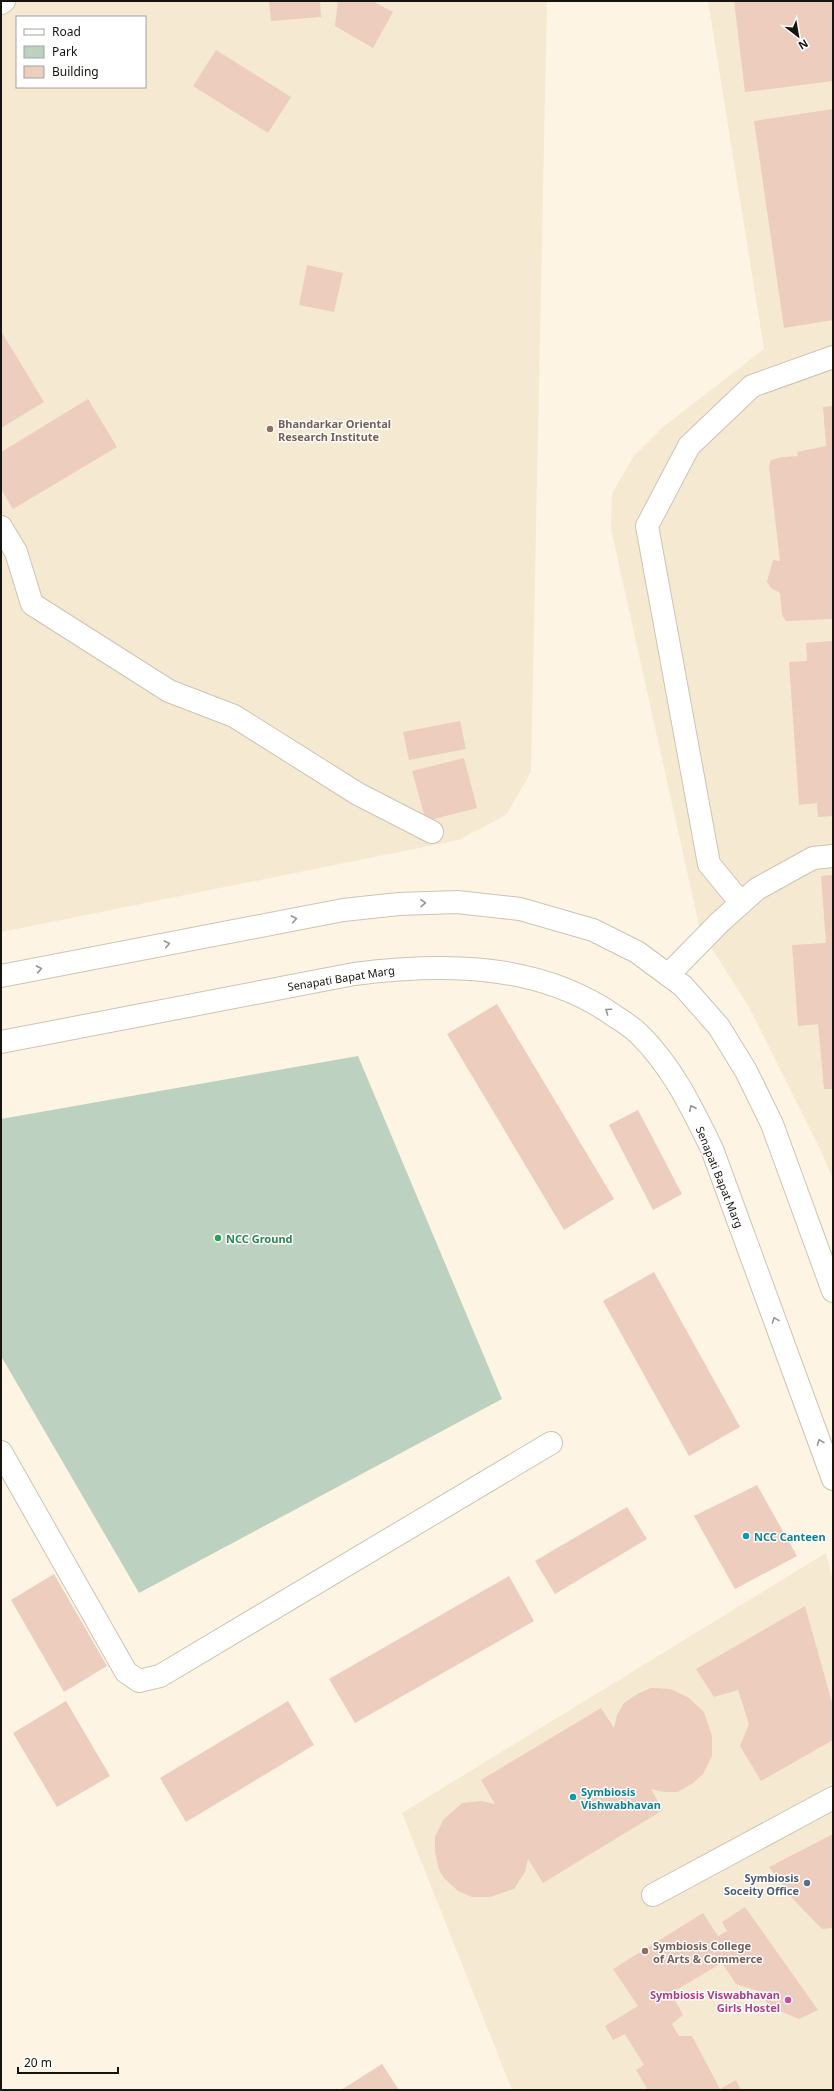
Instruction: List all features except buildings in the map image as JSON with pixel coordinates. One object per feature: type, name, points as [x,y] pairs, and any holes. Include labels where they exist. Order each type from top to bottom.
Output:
[{"type":"main road","points":[[742,903],[709,864],[648,526],[689,446],[752,386],[833,357]]},
{"type":"main road","points":[[1,527],[16,552],[32,604],[169,691],[234,716],[358,794],[432,832]]},
{"type":"main road","points":[[668,975],[757,889],[813,858],[833,856]]},
{"type":"main road","points":[[1,976],[343,910],[398,904],[456,902],[520,909],[593,930],[637,952],[683,986],[719,1027],[746,1071],[772,1124],[833,1291]]},
{"type":"main road","name":"Senapati Bapat Marg","points":[[1,1042],[354,974],[403,968],[454,967],[507,973],[569,990],[603,1007],[639,1034],[667,1066],[689,1102],[712,1150],[833,1479]]},
{"type":"main road","points":[[1,1452],[126,1672],[139,1681],[160,1676],[551,1444]]},
{"type":"main road","points":[[653,1895],[833,1798]]},
{"type":"shaded area","name":"Bhandarkar Oriental Research Institute","points":[[1,1],[547,1],[531,772],[506,815],[459,840],[1,932]]},
{"type":"shaded area","points":[[708,1],[833,1],[833,1180],[823,1155],[749,1007],[700,930],[611,529],[612,493],[634,456],[663,427],[764,349]]},
{"type":"shaded area","name":"Symbiosis College of Arts & Commerce","points":[[826,1553],[833,1582],[833,2090],[512,2090],[402,1813]]},
{"type":"green space","name":"NCC Ground","points":[[358,1056],[502,1399],[139,1593],[1,1356],[1,1119]]},
{"type":"place","name":"Bhandarkar Oriental Research Institute","points":[[270,429]]},
{"type":"place","name":"NCC Ground","points":[[218,1238]]},
{"type":"place","name":"NCC Canteen","points":[[746,1536]]},
{"type":"place","name":"Symbiosis Vishwabhavan","points":[[573,1797]]},
{"type":"place","name":"Symbiosis Soceity Office","points":[[807,1883]]},
{"type":"place","name":"Symbiosis College of Arts & Commerce","points":[[645,1951]]},
{"type":"place","name":"Symbiosis Viswabhavan Girls Hostel","points":[[788,2000]]}]
